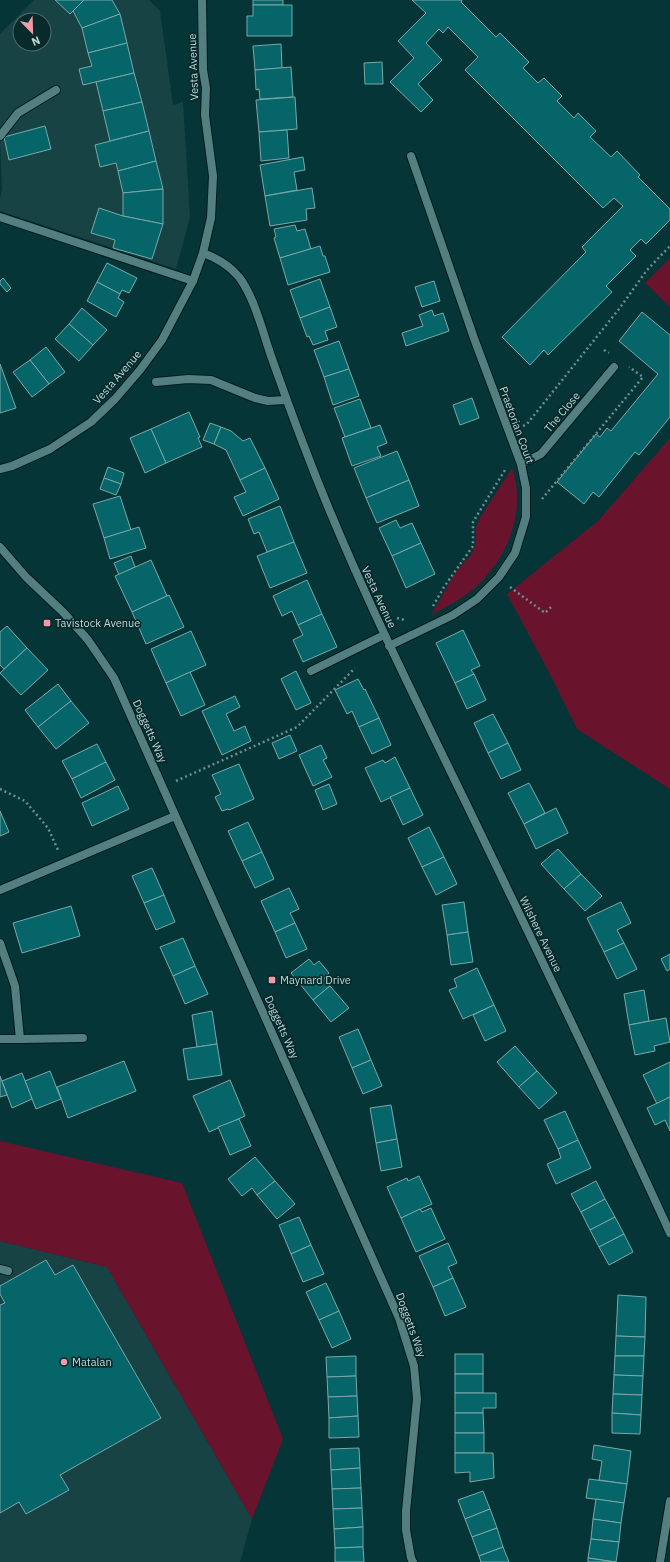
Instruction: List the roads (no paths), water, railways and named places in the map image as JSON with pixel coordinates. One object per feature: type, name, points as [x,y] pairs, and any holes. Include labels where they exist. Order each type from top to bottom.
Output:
[{"type":"street","name":"Vesta Avenue","points":[[0,469],[12,466],[50,449],[92,422],[115,399],[140,370],[162,340],[193,281],[203,252],[211,218],[213,176],[205,115],[206,88],[203,70],[202,0]]},
{"type":"street","points":[[0,136],[18,113],[56,90]]},
{"type":"street","name":"Praetorian Court","points":[[389,646],[453,615],[477,599],[499,577],[515,553],[526,517],[526,488],[521,464],[475,341],[411,156]]},
{"type":"street","points":[[0,217],[193,281]]},
{"type":"street","name":"Vesta Avenue","points":[[203,252],[216,257],[226,264],[239,278],[248,295],[261,326],[286,400],[327,510],[389,646]]},
{"type":"street","name":"The Close","points":[[521,464],[541,454],[614,367]]},
{"type":"street","points":[[156,382],[188,379],[211,380],[268,401],[286,400]]},
{"type":"street","name":"Doggetts Way","points":[[0,547],[26,577],[63,612],[88,640],[114,678],[399,1318],[414,1366],[417,1399],[406,1511],[406,1530],[410,1558],[413,1562]]},
{"type":"street","points":[[311,671],[384,634]]},
{"type":"street","name":"Wilshere Avenue","points":[[389,646],[552,981],[670,1233]]},
{"type":"street","points":[[0,890],[63,862],[175,816]]},
{"type":"street","points":[[0,943],[15,986],[20,1039]]},
{"type":"street","points":[[0,1039],[83,1038]]},
{"type":"street","points":[[660,1562],[670,1501]]},
{"type":"place","name":"Tavistock Avenue","points":[[47,623]]},
{"type":"place","name":"Maynard Drive","points":[[272,980]]},
{"type":"place","name":"Matalan","points":[[64,1362]]}]
